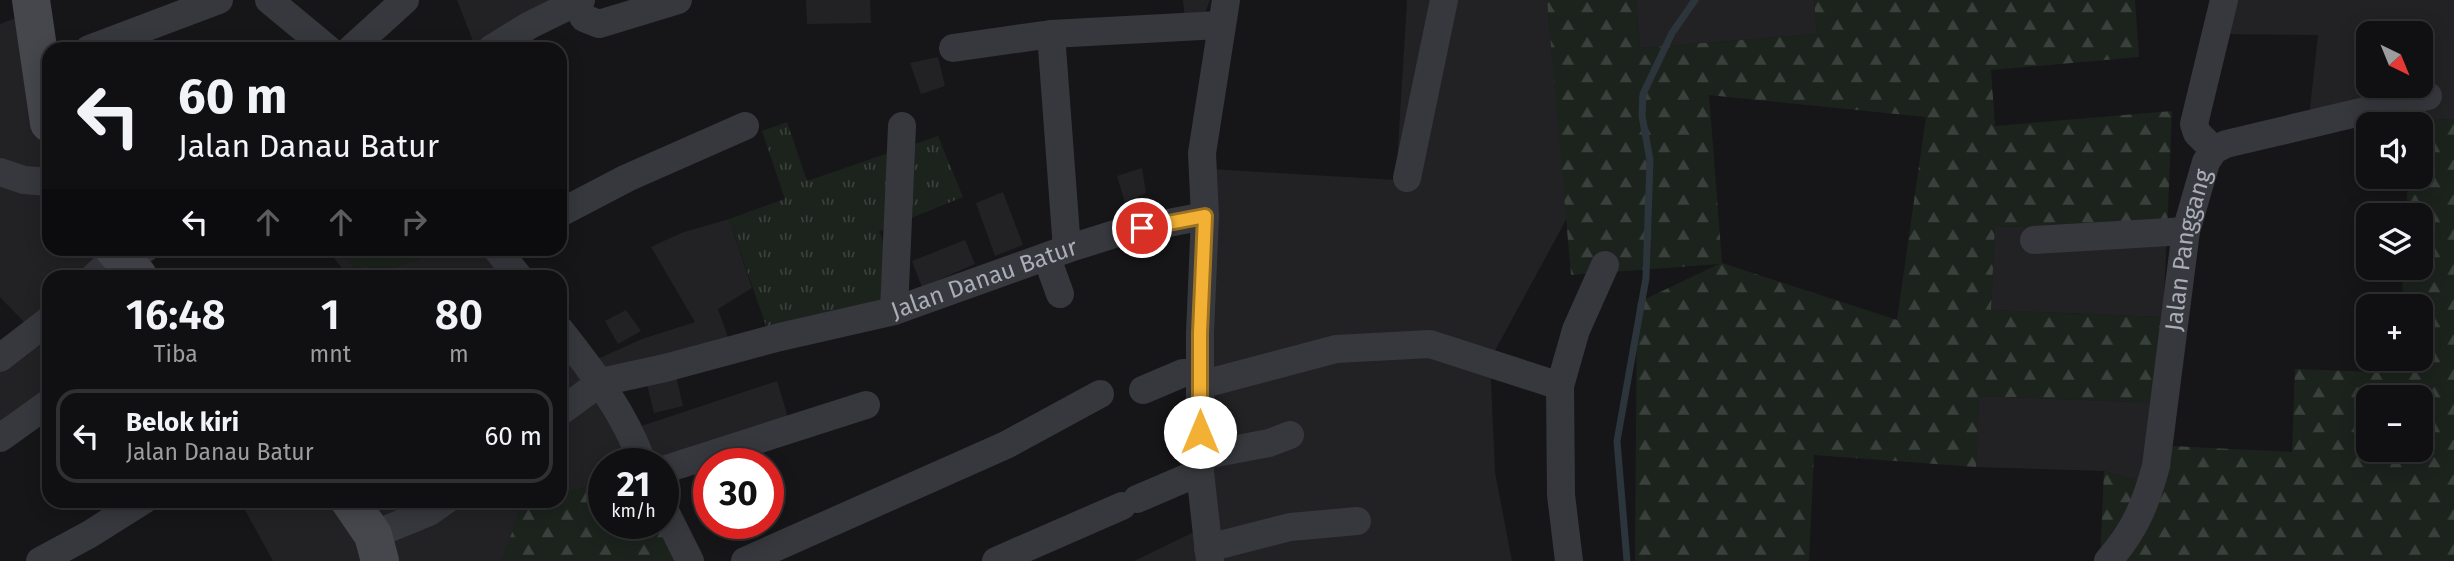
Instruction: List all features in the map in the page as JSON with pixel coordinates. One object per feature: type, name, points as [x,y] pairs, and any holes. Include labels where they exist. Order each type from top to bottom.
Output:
[{"type":"main road","points":[[31,0],[42,56]]},
{"type":"main road","points":[[354,508],[377,548]]},
{"type":"street","points":[[108,42],[219,0]]},
{"type":"street","points":[[269,0],[320,42]]},
{"type":"street","points":[[359,42],[405,0]]},
{"type":"street","points":[[502,42],[530,25],[578,2],[584,18],[599,24],[678,0]]},
{"type":"street","points":[[1406,178],[1444,0]]},
{"type":"street","points":[[2214,150],[2197,132],[2194,124],[2224,0]]},
{"type":"street","points":[[953,48],[1223,13],[1202,153],[1205,216],[1200,333],[1200,464],[1209,555],[1253,535],[1290,527],[1357,522]]},
{"type":"street","points":[[1051,34],[1060,294]]},
{"type":"street","name":"Jalan Panggang","points":[[2108,561],[2127,540],[2147,501],[2155,466],[2186,231],[2206,162],[2214,150],[2227,144],[2420,98]]},
{"type":"street","points":[[567,209],[627,178],[745,126]]},
{"type":"street","points":[[894,312],[902,126]]},
{"type":"street","points":[[0,172],[24,180],[42,181]]},
{"type":"street","name":"Jalan Danau Batur","points":[[567,407],[601,382],[894,312],[1121,232],[1205,216]]},
{"type":"street","points":[[2034,240],[2186,231]]},
{"type":"street","points":[[502,256],[513,270]]},
{"type":"street","points":[[1569,561],[1561,495],[1560,386],[1576,330],[1605,265]]},
{"type":"street","points":[[0,358],[42,325]]},
{"type":"street","points":[[567,339],[601,382],[636,448]]},
{"type":"street","points":[[1143,390],[1183,373],[1200,379],[1336,349],[1430,344],[1560,386]]},
{"type":"street","points":[[745,561],[1006,445],[1100,394]]},
{"type":"street","points":[[679,465],[866,405]]},
{"type":"street","points":[[0,438],[42,408]]},
{"type":"street","points":[[996,561],[1129,503],[1200,464],[1290,435]]},
{"type":"street","points":[[40,561],[131,508]]},
{"type":"street","points":[[377,548],[435,508]]},
{"type":"street","points":[[679,539],[690,561]]},
{"type":"shaded area","points":[[457,0],[581,0],[511,42],[473,42]]},
{"type":"shaded area","points":[[806,0],[870,0],[871,23],[807,24]]},
{"type":"shaded area","points":[[1183,0],[1210,0],[1203,19],[1185,20]]},
{"type":"shaded area","points":[[1407,0],[1547,0],[1567,218],[1490,360],[1495,472],[1512,561],[1134,561],[1194,532],[1194,168],[1396,180]]},
{"type":"shaded area","points":[[1636,0],[1814,0],[1817,34],[1640,48]]},
{"type":"shaded area","points":[[2211,0],[2454,0],[2454,119],[2433,120],[2433,112],[2356,112],[2356,119],[2309,117],[2318,35],[2209,34]]},
{"type":"shaded area","points":[[21,16],[42,102],[42,256],[124,256],[137,270],[42,270],[42,393],[0,426],[0,346],[27,325],[0,297],[0,24]]},
{"type":"shaded area","points":[[938,57],[945,86],[921,94],[910,63]]},
{"type":"shaded area","points":[[1142,168],[1146,193],[1125,202],[1117,176]]},
{"type":"shaded area","points":[[1003,192],[1023,245],[995,256],[976,203]]},
{"type":"shaded area","points":[[729,219],[752,288],[718,309],[729,340],[673,363],[683,406],[654,413],[645,376],[614,388],[632,429],[777,381],[792,430],[724,448],[693,448],[693,456],[679,460],[679,448],[588,448],[588,487],[567,492],[567,340],[583,361],[602,357],[642,339],[695,322],[651,247],[681,233]]},
{"type":"shaded area","points":[[1995,226],[2167,233],[2163,317],[1991,310]]},
{"type":"shaded area","points":[[965,240],[975,264],[922,287],[912,261]]},
{"type":"shaded area","points":[[332,256],[346,256],[355,270],[343,270]]},
{"type":"shaded area","points":[[418,256],[503,256],[514,270],[386,270],[419,259]]},
{"type":"shaded area","points":[[626,310],[641,331],[618,344],[605,321]]},
{"type":"shaded area","points":[[1979,396],[2162,403],[2141,481],[2104,471],[1976,467]]},
{"type":"shaded area","points":[[244,508],[521,508],[502,561],[273,561]]},
{"type":"green space","points":[[1547,0],[1636,0],[1640,48],[1817,34],[1814,0],[2135,0],[2139,57],[1991,70],[1995,126],[2172,111],[2167,233],[1995,226],[1991,310],[2163,317],[2162,403],[1979,396],[1976,467],[1814,455],[1809,561],[1635,561],[1637,303],[1719,264],[1571,275]],"holes":[[[1709,95],[1926,117],[1897,320],[1722,263]]]},
{"type":"green space","points":[[2454,119],[2454,561],[2100,561],[2104,471],[2141,481],[2151,445],[2292,452],[2295,369],[2398,373],[2433,371],[2433,294],[2402,294],[2403,280],[2433,280],[2433,203],[2407,203],[2407,189],[2433,189],[2433,120]]},
{"type":"green space","points":[[787,122],[807,181],[938,136],[963,197],[879,231],[904,294],[774,349],[729,219],[785,199],[762,131]]},
{"type":"green space","points":[[346,256],[417,256],[419,259],[386,270],[355,270]]},
{"type":"green space","points":[[588,487],[588,539],[674,539],[690,561],[502,561],[521,508],[567,508],[567,492]]},
{"type":"waterway","points":[[1627,561],[1617,441],[1646,278],[1650,160],[1642,116],[1643,94],[1672,33],[1695,0]]},
{"type":"route","points":[[1142,228],[1205,216],[1200,333],[1200,432]]}]
